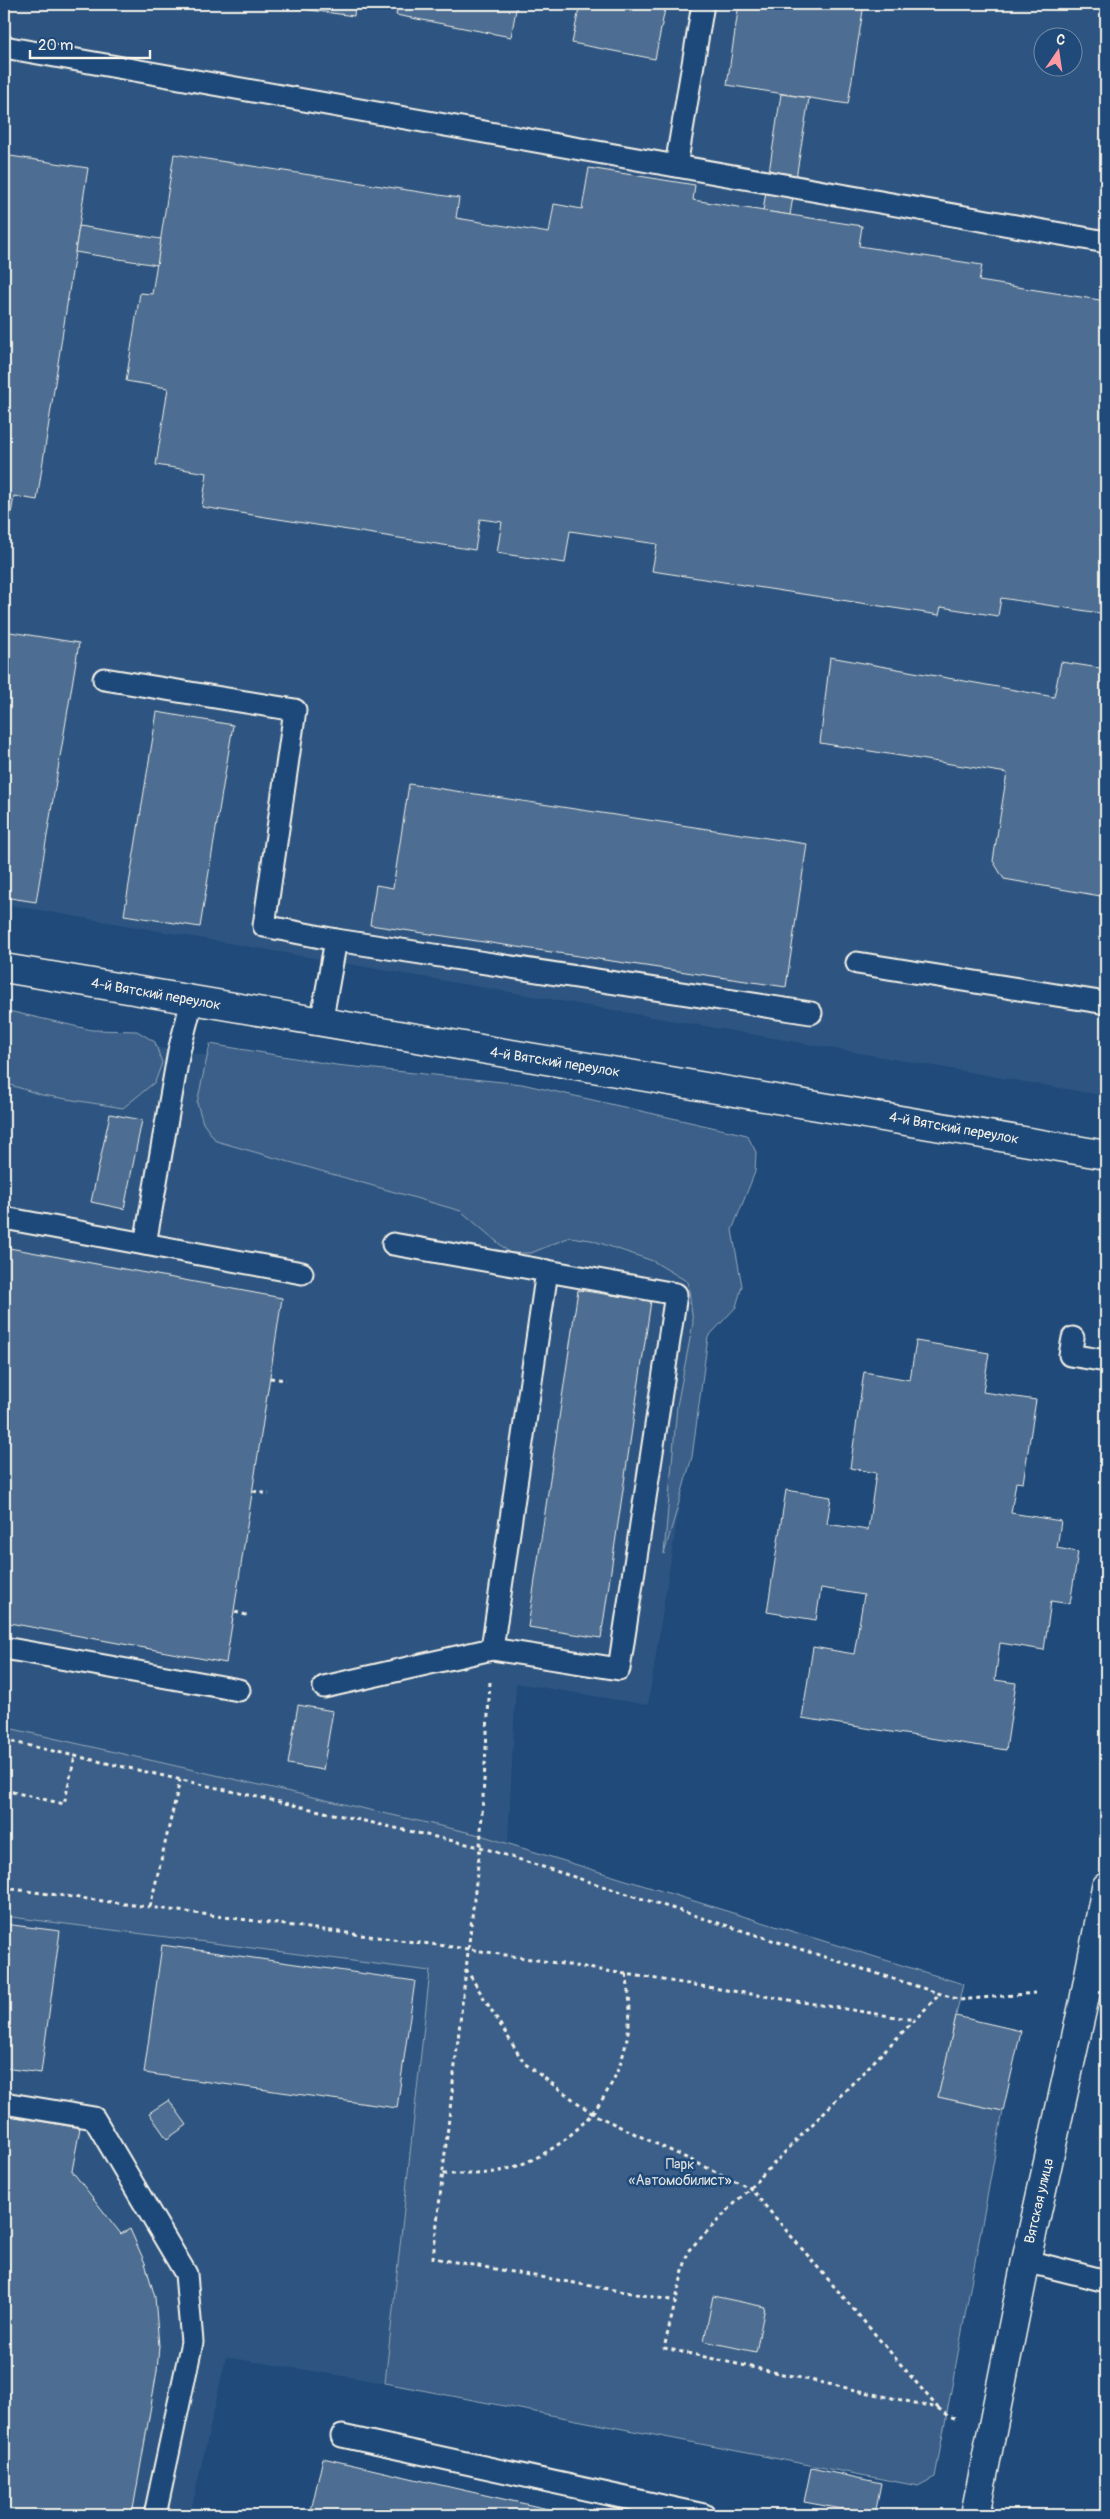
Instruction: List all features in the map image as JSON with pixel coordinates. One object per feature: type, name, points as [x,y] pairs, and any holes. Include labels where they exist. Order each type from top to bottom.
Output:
[{"type":"street","name":"4-й Вятский переулок","points":[[4,968],[321,1023],[784,1098],[1106,1155]]},
{"type":"street","name":"Вятская улица","points":[[975,2515],[1026,2261],[1082,2010],[1106,1887]]},
{"type":"lane","points":[[676,166],[703,4]]},
{"type":"lane","points":[[4,47],[1106,242]]},
{"type":"lane","points":[[104,679],[295,710],[264,926],[336,940],[811,1013]]},
{"type":"lane","points":[[321,1023],[336,940]]},
{"type":"lane","points":[[857,963],[1106,1003]]},
{"type":"lane","points":[[145,1244],[179,1051],[192,1000]]},
{"type":"lane","points":[[4,1218],[302,1273]]},
{"type":"lane","points":[[324,1688],[492,1649],[619,1669],[676,1294],[393,1244]]},
{"type":"lane","points":[[492,1649],[547,1270]]},
{"type":"lane","points":[[1073,1338],[1070,1355],[1106,1362]]},
{"type":"lane","points":[[4,1648],[239,1690]]},
{"type":"lane","points":[[4,2103],[94,2118],[186,2274],[192,2342],[155,2515]]},
{"type":"lane","points":[[1026,2261],[1106,2280]]},
{"type":"lane","points":[[342,2436],[704,2515]]},
{"type":"path","points":[[270,1378],[286,1380]]},
{"type":"path","points":[[253,1490],[269,1494]]},
{"type":"path","points":[[234,1612],[250,1616]]},
{"type":"path","points":[[492,1649],[480,1847],[433,2258],[676,2301]]},
{"type":"path","points":[[4,1740],[480,1847],[960,2000],[1035,1993]]},
{"type":"path","points":[[4,1790],[64,1804],[75,1756]]},
{"type":"path","points":[[150,1907],[180,1780]]},
{"type":"path","points":[[4,1888],[468,1949],[915,2020]]},
{"type":"path","points":[[466,1969],[524,2063],[593,2114],[750,2188],[938,2408],[948,2416],[955,2418]]},
{"type":"path","points":[[443,2174],[499,2171],[526,2163],[550,2150],[573,2134],[593,2114],[618,2071],[625,2048],[629,2024],[626,1974]]},
{"type":"path","points":[[938,2408],[664,2348],[688,2251],[940,1994]]},
{"type":"shaded area","points":[[4,4],[1106,4],[1106,1096],[4,904]]},
{"type":"shaded area","points":[[4,1026],[179,1051],[736,1144],[648,1705],[516,1683],[508,1843],[480,1835],[4,1727]]},
{"type":"shaded area","points":[[4,1916],[430,1971],[385,2383],[226,2357],[190,2515],[4,2515]]},
{"type":"green space","points":[[4,1010],[92,1030],[137,1031],[155,1042],[162,1063],[155,1082],[123,1108],[42,1095],[4,1083]]},
{"type":"green space","points":[[210,1044],[336,1065],[522,1084],[747,1135],[756,1152],[755,1172],[732,1230],[742,1286],[736,1307],[708,1337],[692,1457],[664,1554],[677,1406],[693,1323],[688,1282],[653,1261],[591,1240],[570,1237],[531,1253],[510,1253],[461,1211],[216,1141],[203,1123],[197,1103]]},
{"type":"green space","name":"Парк «Автомобилист»","points":[[4,1727],[480,1835],[963,1984],[938,2097],[1003,2111],[935,2477],[918,2486],[385,2383],[430,1971],[4,1916]]},
{"type":"building","points":[[265,4],[355,4],[354,16]]},
{"type":"building","points":[[398,4],[517,4],[511,37],[396,15]]},
{"type":"building","points":[[580,4],[666,4],[655,59],[572,43]]},
{"type":"building","points":[[739,4],[864,4],[848,104],[727,85]]},
{"type":"building","points":[[781,94],[809,98],[790,215],[763,211]]},
{"type":"building","points":[[174,154],[459,198],[456,218],[549,233],[554,204],[582,209],[589,168],[695,185],[693,200],[862,226],[859,246],[982,265],[979,281],[1106,301],[1106,614],[1001,598],[998,616],[941,607],[939,615],[652,571],[657,544],[570,531],[565,563],[497,553],[502,522],[480,519],[475,550],[202,507],[207,473],[156,465],[168,388],[126,381],[140,293],[152,294]]},
{"type":"building","points":[[4,155],[88,168],[37,500],[14,496],[7,539],[4,539]]},
{"type":"building","points":[[79,226],[161,239],[157,265],[75,252]]},
{"type":"building","points":[[4,631],[79,643],[36,902],[4,897]]},
{"type":"building","points":[[830,657],[1054,697],[1061,662],[1106,669],[1106,897],[1004,879],[993,861],[1007,773],[820,743]]},
{"type":"building","points":[[157,712],[233,725],[200,927],[124,915]]},
{"type":"building","points":[[409,784],[807,844],[786,987],[370,925],[376,885],[393,888]]},
{"type":"building","points":[[110,1114],[142,1120],[124,1209],[91,1202]]},
{"type":"building","points":[[4,1247],[282,1298],[226,1663],[4,1622]]},
{"type":"building","points":[[578,1290],[651,1301],[601,1638],[528,1627]]},
{"type":"building","points":[[916,1341],[989,1353],[983,1392],[1036,1400],[1023,1483],[1016,1482],[1011,1513],[1061,1521],[1057,1548],[1078,1552],[1070,1604],[1051,1601],[1044,1650],[1000,1643],[995,1680],[1016,1683],[1006,1750],[802,1718],[813,1647],[854,1654],[864,1595],[821,1588],[816,1620],[767,1612],[786,1490],[831,1497],[827,1524],[868,1530],[876,1473],[850,1468],[864,1372],[910,1380]]},
{"type":"building","points":[[298,1705],[333,1711],[323,1770],[288,1764]]},
{"type":"building","points":[[4,1924],[60,1931],[41,2073],[4,2068]]},
{"type":"building","points":[[162,1945],[415,1981],[397,2108],[144,2073]]},
{"type":"building","points":[[956,2016],[1021,2031],[1003,2111],[938,2097]]},
{"type":"building","points":[[169,2100],[187,2125],[167,2139],[149,2113]]},
{"type":"building","points":[[4,2115],[80,2128],[72,2171],[121,2234],[130,2229],[145,2263],[155,2297],[159,2346],[157,2371],[132,2515],[4,2515]]},
{"type":"building","points":[[713,2296],[765,2307],[756,2352],[704,2341]]},
{"type":"building","points":[[323,2458],[467,2491],[575,2515],[310,2515]]},
{"type":"building","points":[[811,2468],[881,2483],[875,2515],[804,2502]]}]
